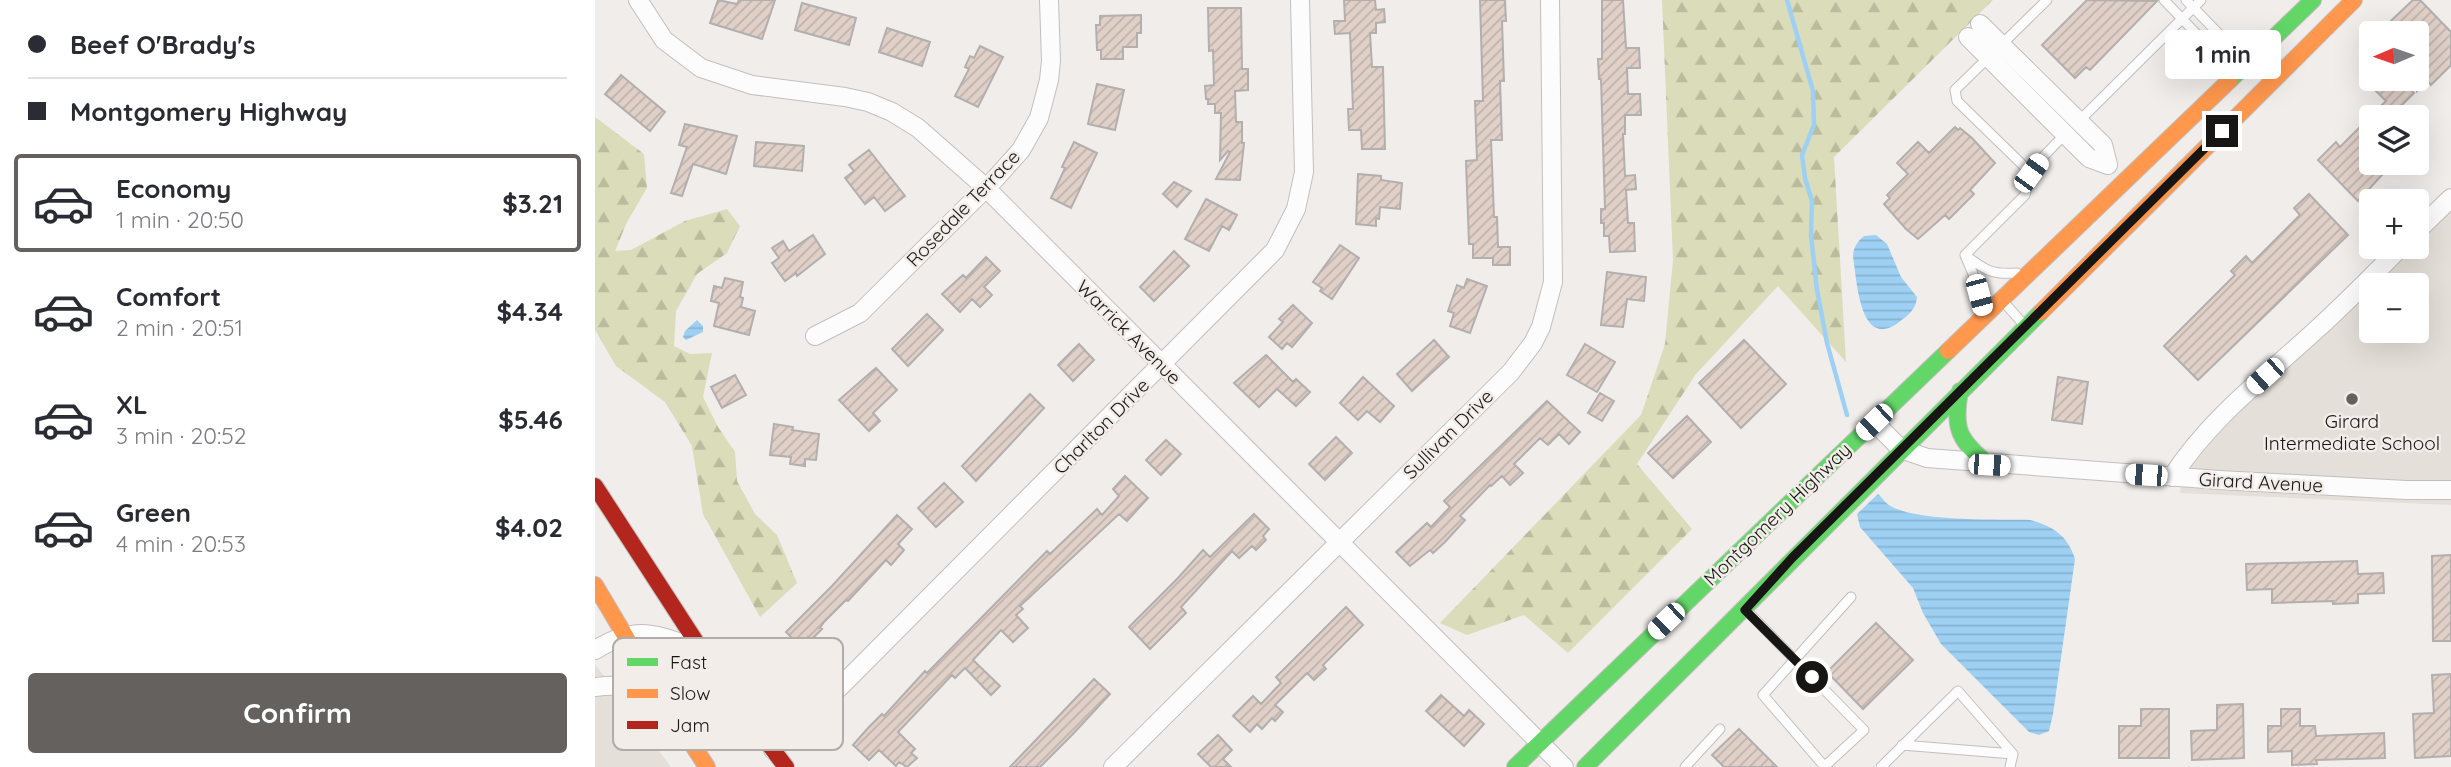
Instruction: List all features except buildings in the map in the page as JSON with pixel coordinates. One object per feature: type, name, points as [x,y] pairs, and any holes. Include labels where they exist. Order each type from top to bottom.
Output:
[{"type":"main road","name":"Montgomery Highway","points":[[1515,767],[2312,0]]},
{"type":"main road","points":[[1585,767],[2354,0]]},
{"type":"main road","points":[[1960,391],[1955,425],[1967,446],[1989,465]]},
{"type":"main road","points":[[595,486],[693,638]]},
{"type":"main road","points":[[595,585],[626,638]]},
{"type":"main road","points":[[695,750],[706,767]]},
{"type":"main road","points":[[773,750],[786,767]]},
{"type":"street","name":"Warrick Avenue","points":[[638,0],[664,40],[701,68],[753,85],[868,102],[892,112],[918,128],[986,188],[1564,767]]},
{"type":"street","name":"Rosedale Terrace","points":[[815,335],[860,313],[1021,150],[1039,118],[1045,100],[1051,61],[1049,0]]},
{"type":"street","name":"Charlton Drive","points":[[843,684],[1265,262],[1283,237],[1296,209],[1304,172],[1300,0]]},
{"type":"street","name":"Sullivan Drive","points":[[1113,767],[1511,372],[1533,343],[1551,298],[1554,267],[1550,0]]},
{"type":"street","points":[[1974,30],[1995,51],[2064,134],[2089,158],[2108,165],[2147,205]]},
{"type":"street","points":[[1995,51],[2080,121],[2103,145],[2108,165]]},
{"type":"street","points":[[2429,219],[2451,198]]},
{"type":"street","points":[[2172,477],[2229,407],[2317,329],[2389,259]]},
{"type":"street","name":"Girard Avenue","points":[[1874,422],[1901,449],[1927,458],[1989,465],[2172,477],[2451,490]]},
{"type":"street","points":[[618,638],[644,633],[668,638]]},
{"type":"street","points":[[595,650],[613,641]]},
{"type":"street","points":[[595,687],[613,686]]},
{"type":"lane","points":[[2031,173],[1957,101],[1955,90],[2047,0]]},
{"type":"lane","points":[[2164,0],[2235,75]]},
{"type":"lane","points":[[1965,255],[2025,195],[2031,173],[2064,134],[2182,18],[2193,2],[2247,63]]},
{"type":"lane","points":[[1965,255],[1987,271],[1996,274],[2029,272]]},
{"type":"lane","points":[[1965,255],[1985,315]]},
{"type":"lane","points":[[2001,299],[2025,326]]},
{"type":"lane","points":[[1745,610],[1795,660],[1864,730],[1825,767],[1763,695],[1795,660],[1851,597]]},
{"type":"lane","points":[[1881,767],[1958,691],[2013,754]]},
{"type":"lane","points":[[1685,767],[1720,729]]},
{"type":"lane","points":[[1902,745],[2013,754]]},
{"type":"lane","points":[[2010,767],[2013,754]]},
{"type":"shaded area","name":"Girard Intermediate School","points":[[2451,210],[2451,505],[2180,493],[2183,466],[2359,297],[2359,343],[2429,343],[2429,273],[2385,273],[2399,259],[2429,259],[2429,231]]},
{"type":"shaded area","points":[[595,664],[613,688],[613,750],[658,750],[671,767],[595,767]]},
{"type":"green space","points":[[1662,0],[1993,0],[1834,157],[1846,362],[1778,286],[1696,374],[1637,464],[1692,529],[1568,653],[1524,615],[1467,635],[1440,623],[1641,415],[1665,344],[1673,260]]},
{"type":"green space","points":[[595,117],[644,154],[647,188],[627,222],[615,251],[631,250],[685,221],[727,209],[740,226],[727,253],[697,274],[676,311],[674,346],[690,354],[712,353],[703,397],[718,427],[735,452],[737,481],[755,514],[777,535],[797,583],[760,617],[703,514],[692,446],[665,402],[616,366],[595,330]]},
{"type":"water","points":[[1876,235],[1887,244],[1901,277],[1917,297],[1908,315],[1885,329],[1875,327],[1863,309],[1853,257],[1857,243],[1864,236]]},
{"type":"water","points":[[697,320],[703,326],[703,332],[686,340],[683,337],[685,331]]},
{"type":"water","points":[[1878,494],[1889,505],[1917,514],[1957,519],[2030,520],[2046,525],[2064,538],[2075,559],[2049,731],[2039,735],[2029,732],[1941,644],[1923,613],[1913,588],[1860,527],[1857,514]]},
{"type":"waterway","points":[[1787,0],[1813,91],[1814,125],[1802,155],[1812,201],[1811,235],[1817,290],[1827,343],[1847,415]]},
{"type":"traffic: fast","points":[[2230,80],[2313,0]]},
{"type":"traffic: fast","points":[[1585,767],[2041,312]]},
{"type":"traffic: fast","points":[[1515,767],[1948,351]]},
{"type":"traffic: fast","points":[[1960,391],[1957,416],[1961,433],[1971,448],[1989,465]]},
{"type":"traffic: slow","points":[[2041,312],[2354,0]]},
{"type":"traffic: slow","points":[[1948,351],[2230,80]]},
{"type":"traffic: slow","points":[[595,585],[627,638]]},
{"type":"traffic: slow","points":[[696,750],[707,767]]},
{"type":"traffic: jam","points":[[595,486],[694,638]]},
{"type":"traffic: jam","points":[[773,750],[786,767]]},
{"type":"place","name":"Girard Intermediate School","points":[[2352,399]]},
{"type":"route","points":[[1812,677],[1745,610],[1792,558],[2222,131]]}]
